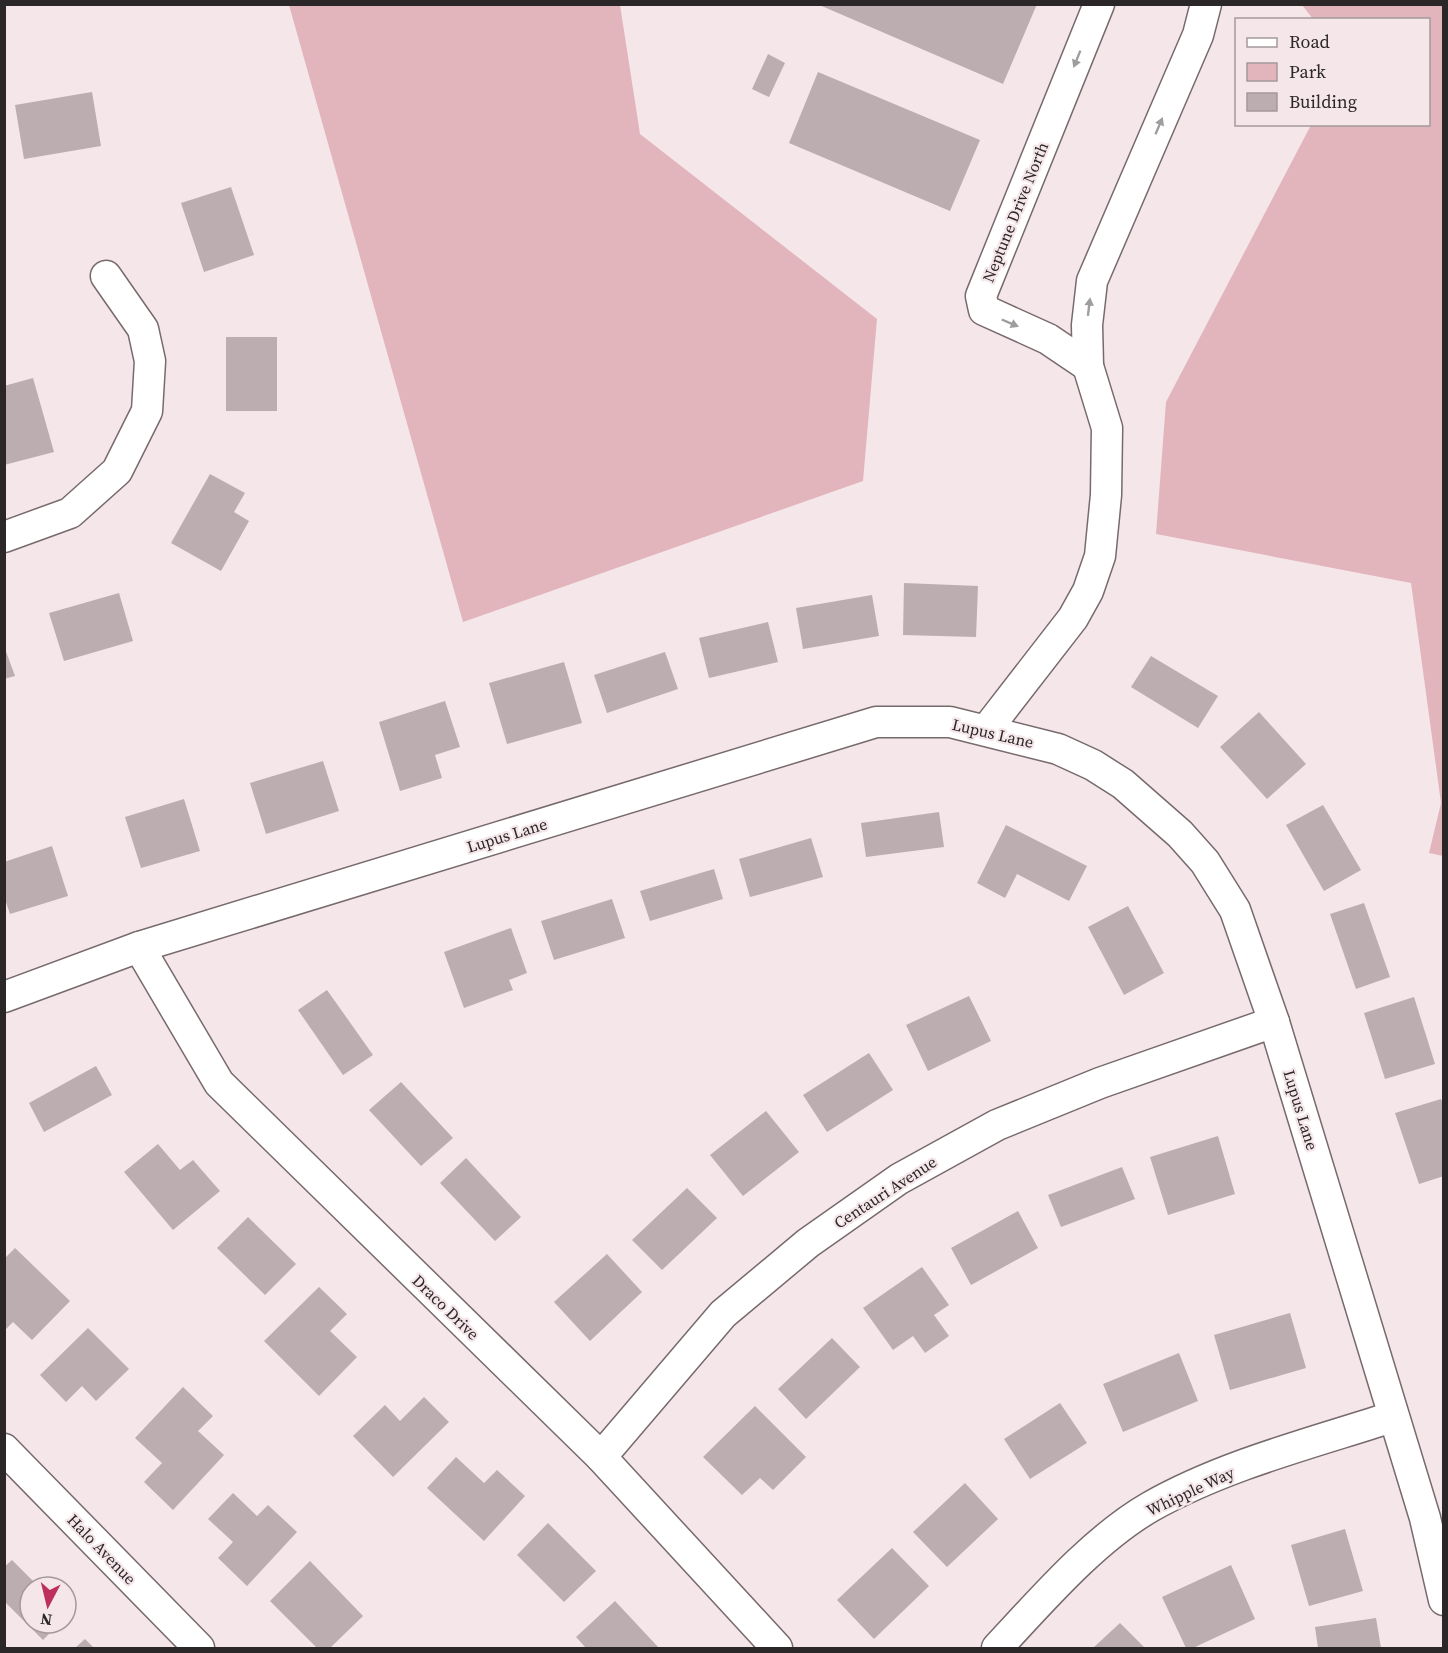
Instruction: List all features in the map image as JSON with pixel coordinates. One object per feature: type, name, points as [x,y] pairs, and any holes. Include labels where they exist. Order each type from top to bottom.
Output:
[{"type":"street","name":"Neptune Drive North","points":[[1089,366],[1048,339],[984,310],[981,296],[1099,4]]},
{"type":"street","points":[[987,729],[1073,618],[1088,591],[1100,556],[1106,495],[1107,428],[1089,366],[1087,325],[1092,281],[1198,35],[1206,4]]},
{"type":"street","points":[[4,537],[70,513],[78,506],[117,471],[147,411],[150,361],[143,328],[106,276]]},
{"type":"street","name":"Lupus Lane","points":[[4,997],[139,947],[876,722],[941,721],[987,729],[1058,749],[1093,765],[1123,784],[1180,834],[1205,862],[1235,910],[1274,1022],[1392,1417],[1425,1518],[1443,1600]]},
{"type":"street","name":"Draco Drive","points":[[139,947],[219,1083],[601,1457],[777,1648]]},
{"type":"street","name":"Centauri Avenue","points":[[601,1457],[723,1314],[808,1243],[899,1179],[1005,1121],[1100,1083],[1274,1022]]},
{"type":"street","name":"Whipple Way","points":[[997,1648],[1064,1577],[1119,1529],[1149,1508],[1251,1463],[1392,1417]]},
{"type":"street","name":"Halo Avenue","points":[[4,1449],[199,1648]]},
{"type":"green space","points":[[289,5],[620,5],[640,134],[877,319],[863,481],[463,622]]},
{"type":"green space","points":[[1302,5],[1443,5],[1443,856],[1429,853],[1441,803],[1411,583],[1156,534],[1166,402],[1310,126],[1430,126],[1430,18],[1312,18]]},
{"type":"building","points":[[817,4],[1037,4],[1003,84]]},
{"type":"building","points":[[768,54],[785,63],[769,97],[752,89]]},
{"type":"building","points":[[818,72],[980,140],[950,211],[789,143]]},
{"type":"building","points":[[92,92],[101,146],[24,159],[15,105]]},
{"type":"building","points":[[231,187],[254,255],[204,272],[181,203]]},
{"type":"building","points":[[226,337],[277,337],[277,411],[226,411]]},
{"type":"building","points":[[33,378],[54,452],[4,465],[4,386]]},
{"type":"building","points":[[210,474],[245,493],[234,512],[249,521],[221,571],[171,543]]},
{"type":"building","points":[[904,583],[978,586],[976,637],[903,635]]},
{"type":"building","points":[[119,593],[133,641],[64,661],[49,613]]},
{"type":"building","points":[[872,595],[879,636],[803,649],[796,608]]},
{"type":"building","points":[[768,622],[778,662],[709,678],[699,638]]},
{"type":"building","points":[[4,646],[15,676],[4,679]]},
{"type":"building","points":[[665,652],[678,689],[607,713],[594,675]]},
{"type":"building","points":[[1151,656],[1218,696],[1198,728],[1131,687]]},
{"type":"building","points":[[564,662],[582,723],[507,744],[489,683]]},
{"type":"building","points":[[445,701],[460,747],[435,755],[442,778],[400,791],[379,722]]},
{"type":"building","points":[[1259,712],[1306,764],[1267,799],[1220,747]]},
{"type":"building","points":[[323,761],[339,811],[266,834],[250,783]]},
{"type":"building","points":[[184,799],[200,851],[141,868],[125,817]]},
{"type":"building","points":[[1323,805],[1361,870],[1324,891],[1286,825]]},
{"type":"building","points":[[939,812],[944,847],[866,857],[861,823]]},
{"type":"building","points":[[1006,825],[1087,866],[1069,901],[1017,874],[1005,898],[977,883]]},
{"type":"building","points":[[811,838],[823,877],[750,897],[739,859]]},
{"type":"building","points":[[52,846],[68,896],[10,914],[4,896],[4,862]]},
{"type":"building","points":[[714,869],[723,899],[650,921],[640,891]]},
{"type":"building","points":[[612,899],[625,938],[554,960],[541,921]]},
{"type":"building","points":[[1364,903],[1390,977],[1356,989],[1330,914]]},
{"type":"building","points":[[1128,906],[1164,973],[1124,995],[1088,927]]},
{"type":"building","points":[[511,928],[527,973],[509,980],[513,990],[464,1008],[444,952]]},
{"type":"building","points":[[327,990],[373,1055],[343,1075],[298,1010]]},
{"type":"building","points":[[969,996],[991,1041],[928,1071],[906,1025]]},
{"type":"building","points":[[1414,997],[1435,1064],[1385,1079],[1364,1013]]},
{"type":"building","points":[[869,1053],[893,1090],[827,1132],[803,1095]]},
{"type":"building","points":[[96,1066],[112,1095],[44,1132],[29,1103]]},
{"type":"building","points":[[401,1082],[453,1138],[421,1166],[369,1110]]},
{"type":"building","points":[[1441,1099],[1444,1107],[1444,1176],[1419,1184],[1395,1113]]},
{"type":"building","points":[[766,1111],[799,1152],[743,1196],[710,1155]]},
{"type":"building","points":[[1218,1136],[1235,1194],[1168,1215],[1150,1157]]},
{"type":"building","points":[[158,1144],[180,1170],[193,1160],[220,1191],[173,1230],[124,1172]]},
{"type":"building","points":[[466,1158],[521,1217],[495,1241],[440,1183]]},
{"type":"building","points":[[1122,1167],[1135,1199],[1061,1227],[1048,1195]]},
{"type":"building","points":[[687,1188],[717,1218],[662,1270],[632,1240]]},
{"type":"building","points":[[1018,1211],[1038,1248],[971,1285],[951,1248]]},
{"type":"building","points":[[248,1217],[296,1264],[265,1295],[217,1248]]},
{"type":"building","points":[[15,1248],[70,1301],[32,1340],[13,1322],[4,1331],[4,1259]]},
{"type":"building","points":[[607,1254],[642,1292],[590,1341],[554,1302]]},
{"type":"building","points":[[922,1267],[949,1305],[934,1315],[949,1336],[925,1353],[913,1336],[893,1350],[863,1308]]},
{"type":"building","points":[[319,1287],[347,1314],[330,1331],[357,1357],[319,1396],[264,1341]]},
{"type":"building","points":[[1290,1313],[1306,1368],[1230,1390],[1214,1335]]},
{"type":"building","points":[[88,1328],[129,1369],[96,1401],[82,1386],[66,1402],[40,1375]]},
{"type":"building","points":[[832,1338],[860,1367],[806,1419],[778,1389]]},
{"type":"building","points":[[1179,1353],[1198,1401],[1123,1432],[1103,1384]]},
{"type":"building","points":[[183,1387],[213,1416],[198,1431],[224,1455],[173,1510],[144,1482],[162,1463],[135,1438]]},
{"type":"building","points":[[424,1397],[449,1422],[393,1477],[353,1436],[385,1405],[400,1421]]},
{"type":"building","points":[[1060,1403],[1087,1443],[1030,1479],[1004,1439]]},
{"type":"building","points":[[755,1406],[806,1457],[773,1490],[760,1478],[742,1495],[703,1457]]},
{"type":"building","points":[[456,1457],[484,1483],[497,1470],[525,1496],[484,1541],[427,1488]]},
{"type":"building","points":[[965,1483],[998,1519],[947,1567],[913,1532]]},
{"type":"building","points":[[233,1493],[257,1516],[268,1505],[297,1532],[247,1586],[218,1558],[233,1542],[208,1519]]},
{"type":"building","points":[[548,1523],[596,1571],[564,1602],[517,1555]]},
{"type":"building","points":[[1345,1529],[1363,1591],[1309,1606],[1291,1545]]},
{"type":"building","points":[[892,1548],[929,1586],[874,1639],[837,1600]]},
{"type":"building","points":[[12,1560],[27,1575],[18,1575],[18,1615],[4,1601],[4,1567]]},
{"type":"building","points":[[310,1561],[363,1616],[330,1648],[317,1648],[270,1601]]},
{"type":"building","points":[[1231,1565],[1255,1619],[1193,1648],[1186,1648],[1162,1597]]},
{"type":"building","points":[[615,1601],[659,1648],[586,1648],[576,1637]]},
{"type":"building","points":[[1376,1618],[1381,1648],[1318,1648],[1315,1627]]},
{"type":"building","points":[[1120,1623],[1145,1648],[1093,1648]]},
{"type":"building","points":[[38,1635],[48,1635],[43,1640]]},
{"type":"building","points":[[85,1639],[94,1648],[75,1648]]}]
